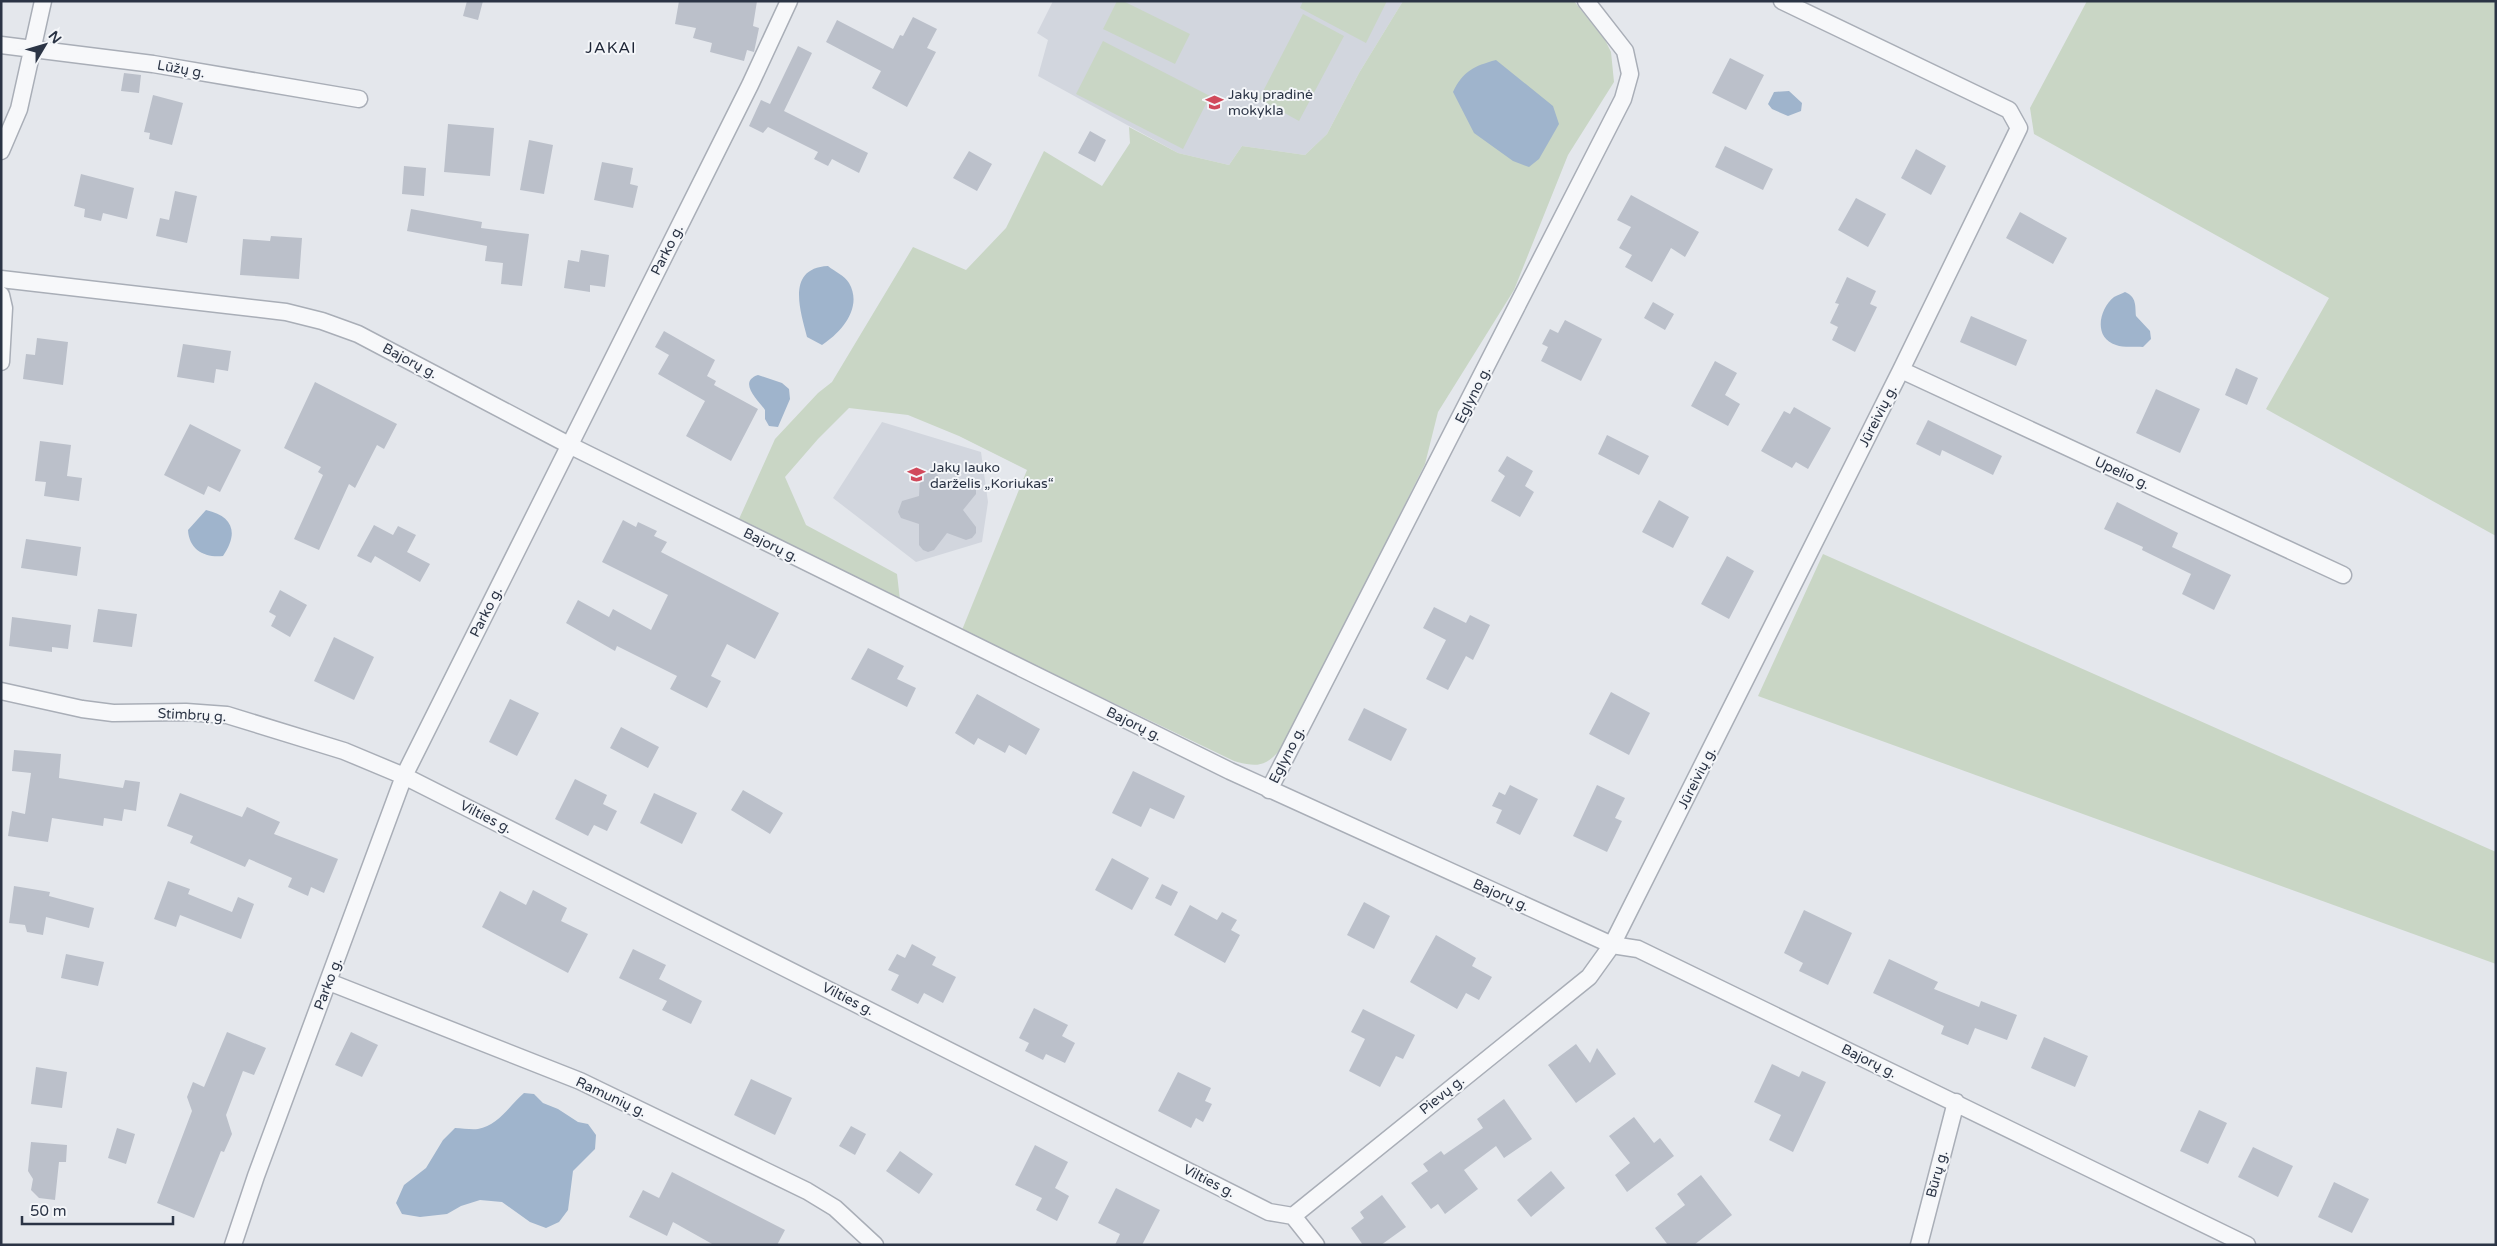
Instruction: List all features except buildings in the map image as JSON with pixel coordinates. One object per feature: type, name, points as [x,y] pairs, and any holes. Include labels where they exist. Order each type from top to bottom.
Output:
[{"type":"street","points":[[1,152],[19,109],[43,1]]},
{"type":"street","name":"Parko g.","points":[[234,1245],[256,1176],[330,982],[404,776],[750,85],[790,1]]},
{"type":"street","name":"Eglyno g.","points":[[1269,790],[1623,99],[1630,74],[1625,51],[1586,1]]},
{"type":"street","name":"Jūreivių g.","points":[[1612,946],[1901,370],[2019,128],[2008,110],[1782,1]]},
{"type":"street","name":"Lūžų g.","points":[[1,46],[153,64],[359,99]]},
{"type":"street","name":"Bajorų g.","points":[[1,279],[286,312],[322,320],[358,334],[569,445],[1269,790],[1612,946],[1638,949],[2247,1245]]},
{"type":"street","points":[[1,295],[4,308],[1,362]]},
{"type":"street","name":"Upelio g.","points":[[1901,370],[2343,575]]},
{"type":"street","name":"Stimbrų g.","points":[[1,691],[82,709],[114,713],[186,712],[227,715],[344,751],[404,776]]},
{"type":"street","name":"Vilties g.","points":[[404,776],[1269,1212],[1293,1216]]},
{"type":"street","name":"Pievų g.","points":[[1293,1216],[1589,977],[1612,946]]},
{"type":"street","name":"Ramunių g.","points":[[330,982],[580,1081],[807,1191],[835,1208],[875,1245]]},
{"type":"street","name":"Būrų g.","points":[[1919,1245],[1956,1102]]},
{"type":"street","points":[[1293,1216],[1316,1245]]},
{"type":"shaded area","name":"Jakų pradinė mokykla","points":[[1053,1],[1403,1],[1359,73],[1327,134],[1305,155],[1242,146],[1229,165],[1178,153],[1038,76],[1048,40],[1037,33]]},
{"type":"shaded area","name":"Jakų lauko darželis „Koriukas“","points":[[882,422],[981,452],[988,502],[982,542],[916,562],[833,498]]},
{"type":"green space","points":[[1117,1],[1123,1],[1190,34],[1175,64],[1103,29]]},
{"type":"green space","points":[[1303,1],[1387,1],[1366,43],[1300,8]]},
{"type":"green space","points":[[1403,1],[1574,1],[1605,40],[1611,52],[1614,82],[1568,155],[1514,290],[1438,412],[1425,464],[1286,743],[1269,760],[1258,765],[1234,761],[962,630],[1027,470],[959,436],[908,415],[849,408],[818,439],[785,477],[806,525],[897,574],[900,600],[739,519],[775,439],[818,393],[832,382],[913,247],[966,270],[1006,228],[1044,151],[1102,186],[1130,143],[1129,127],[1178,153],[1229,165],[1242,146],[1305,155],[1327,134],[1359,73]]},
{"type":"green space","points":[[2087,1],[2496,1],[2496,536],[2266,409],[2329,298],[2034,134],[2030,108]]},
{"type":"green space","points":[[1303,14],[1344,36],[1299,121],[1259,99]]},
{"type":"green space","points":[[1103,41],[1210,96],[1183,149],[1076,94]]},
{"type":"green space","points":[[1823,554],[2496,852],[2496,964],[1758,696]]},
{"type":"water","points":[[1496,60],[1553,106],[1559,124],[1539,159],[1529,167],[1513,161],[1474,133],[1453,92],[1461,79],[1470,70]]},
{"type":"water","points":[[1789,91],[1802,103],[1801,111],[1788,116],[1772,109],[1768,104],[1774,92]]},
{"type":"water","points":[[828,266],[847,280],[853,292],[854,301],[852,310],[843,326],[822,345],[807,337],[801,315],[799,292],[801,282],[806,274],[815,269]]},
{"type":"water","points":[[2125,292],[2132,296],[2136,316],[2150,331],[2151,339],[2143,347],[2116,345],[2104,336],[2101,330],[2102,316],[2109,302],[2114,297]]},
{"type":"water","points":[[758,375],[782,383],[789,389],[790,399],[778,427],[769,426],[765,419],[765,410],[749,387],[749,382],[752,378]]},
{"type":"water","points":[[206,510],[222,516],[231,527],[231,540],[223,556],[204,554],[191,543],[188,530]]},
{"type":"water","points":[[524,1093],[534,1094],[543,1103],[558,1109],[578,1122],[588,1124],[596,1135],[595,1149],[573,1171],[568,1210],[559,1222],[546,1228],[530,1222],[502,1202],[480,1200],[461,1206],[447,1214],[420,1217],[402,1214],[396,1203],[404,1185],[426,1168],[443,1140],[455,1128],[478,1129],[492,1124]]},
{"type":"place","name":"Jakų pradinė mokykla","points":[[1214,102]]},
{"type":"place","name":"Jakų lauko darželis „Koriukas“","points":[[916,475]]},
{"type":"district","name":"JAKAI","points":[[611,48]]}]
